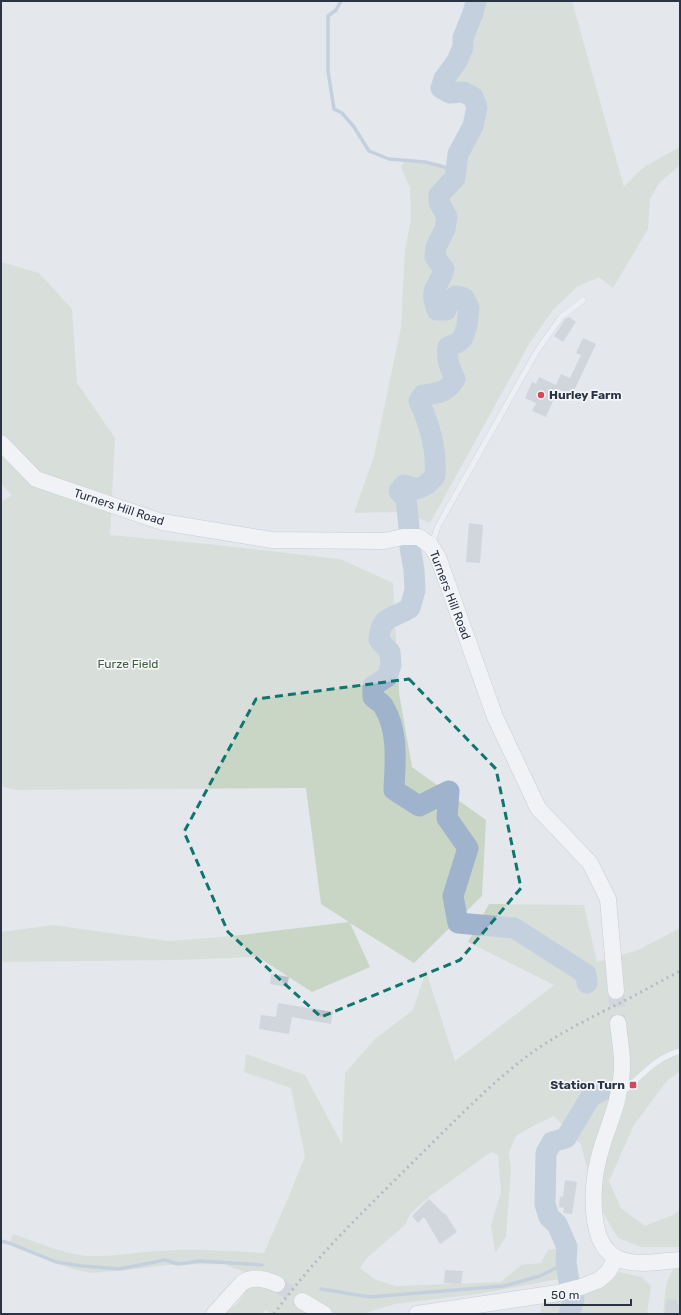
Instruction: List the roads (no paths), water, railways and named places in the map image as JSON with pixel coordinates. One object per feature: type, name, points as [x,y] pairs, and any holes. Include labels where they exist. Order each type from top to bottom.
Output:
[{"type":"main road","name":"Turners Hill Road","points":[[1,443],[36,479],[162,522],[272,540],[384,541],[419,537],[431,546],[438,557],[495,717],[538,808],[590,863],[608,899],[616,991]]},
{"type":"main road","points":[[618,1023],[622,1064],[618,1097],[599,1157],[594,1185],[597,1230],[600,1241],[607,1251],[616,1258],[631,1262],[646,1263],[680,1260]]},
{"type":"main road","points":[[417,1314],[558,1293],[582,1287],[599,1280],[608,1272],[616,1258]]},
{"type":"main road","points":[[214,1314],[246,1280],[264,1278],[277,1284]]},
{"type":"main road","points":[[302,1301],[324,1314]]},
{"type":"lane","points":[[431,546],[438,526],[537,351],[561,317],[583,300]]},
{"type":"lane","points":[[618,1097],[663,1057],[680,1051]]},
{"type":"waterway","points":[[341,1],[336,10],[328,16],[328,71],[334,109],[342,113],[354,127],[369,151],[389,159],[425,162],[456,170]]},
{"type":"waterway","points":[[409,527],[406,499],[399,491],[404,485],[417,489],[426,485],[435,476],[434,447],[419,401],[423,395],[442,392],[452,384],[455,379],[448,359],[448,347],[457,343],[463,338],[467,325],[469,308],[464,298],[456,296],[450,301],[446,310],[437,310],[434,292],[444,269],[435,257],[436,247],[445,229],[447,217],[439,202],[439,195],[455,178],[458,154],[473,126],[477,107],[473,97],[463,92],[450,93],[441,88],[444,79],[457,61],[463,47],[463,38],[476,1]]},
{"type":"waterway","points":[[410,547],[414,570],[415,590],[410,608],[388,619],[382,626],[379,640],[390,652],[391,665],[387,677],[373,686],[373,697],[384,707],[392,727],[395,748],[394,790],[419,806],[449,791],[447,818],[468,848],[453,896],[458,923],[514,928],[586,974],[587,983]]},
{"type":"waterway","points":[[569,1281],[566,1263],[567,1247],[557,1224],[549,1217],[545,1204],[546,1153],[552,1142],[566,1138],[591,1096],[602,1091]]},
{"type":"waterway","points":[[1,1241],[56,1262],[82,1266],[119,1269],[165,1260],[178,1264],[200,1261],[262,1265]]},
{"type":"waterway","points":[[321,1289],[370,1297],[504,1286],[540,1276],[566,1263]]},
{"type":"waterway","points":[[569,1314],[574,1299]]},
{"type":"tunnel","points":[[616,991],[618,1023]]},
{"type":"tunnel","points":[[277,1284],[302,1301]]},
{"type":"railway","points":[[274,1314],[306,1273],[341,1234],[458,1117],[505,1074],[537,1049],[558,1036],[680,971]]},
{"type":"place","name":"Hurley Farm","points":[[541,395]]},
{"type":"place","name":"Station Turn","points":[[633,1085]]},
{"type":"park label","name":"Furze Field","points":[[128,664]]}]
